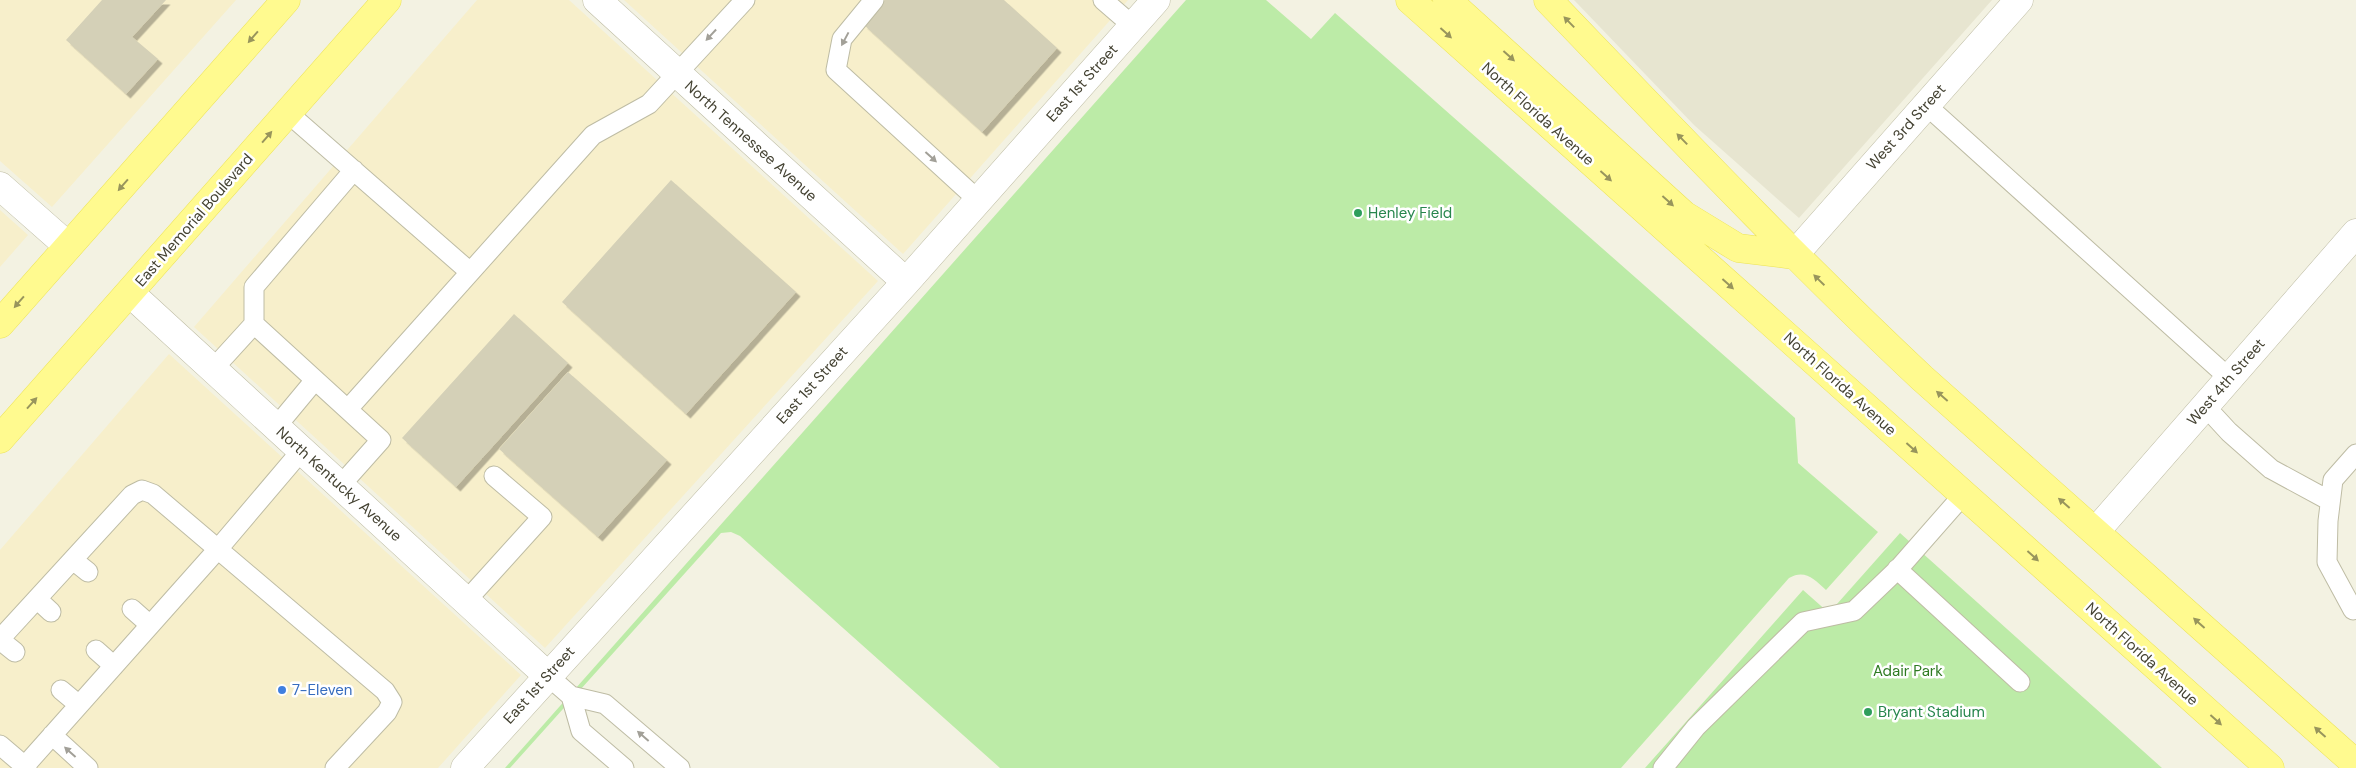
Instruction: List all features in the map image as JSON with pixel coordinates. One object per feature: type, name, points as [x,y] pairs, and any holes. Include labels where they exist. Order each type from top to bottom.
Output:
[{"type":"main road","points":[[0,324],[286,0]]},
{"type":"main road","name":"East Memorial Boulevard","points":[[0,439],[387,0]]},
{"type":"main road","name":"North Florida Avenue","points":[[1410,0],[2270,768]]},
{"type":"main road","points":[[1447,0],[1684,215],[1738,248],[1794,255]]},
{"type":"main road","points":[[1548,0],[1794,255],[1922,378],[2356,764]]},
{"type":"street","name":"North Tennessee Avenue","points":[[597,0],[906,282]]},
{"type":"street","name":"East 1st Street","points":[[465,768],[906,282],[1156,0]]},
{"type":"street","name":"West 3rd Street","points":[[1794,255],[2019,0]]},
{"type":"street","points":[[0,186],[68,246]]},
{"type":"street","name":"West 4th Street","points":[[2096,531],[2230,378],[2352,247]]},
{"type":"street","name":"North Kentucky Avenue","points":[[130,293],[548,676]]},
{"type":"lane","points":[[348,409],[593,135],[649,104],[745,0]]},
{"type":"lane","points":[[874,0],[842,39],[836,70],[978,200]]},
{"type":"lane","points":[[1103,0],[1133,26]]},
{"type":"lane","points":[[1926,106],[2230,378]]},
{"type":"lane","points":[[288,113],[470,272]]},
{"type":"lane","points":[[213,369],[254,324],[254,288],[354,170]]},
{"type":"lane","points":[[254,324],[381,440],[340,486]]},
{"type":"lane","points":[[276,427],[315,380]]},
{"type":"lane","points":[[2205,406],[2229,432],[2271,469],[2330,501]]},
{"type":"lane","points":[[0,745],[25,767],[218,549],[302,450]]},
{"type":"lane","points":[[2355,610],[2328,562],[2330,501],[2333,480],[2356,454]]},
{"type":"lane","points":[[466,601],[542,517],[494,476]]},
{"type":"lane","points":[[15,652],[0,640],[37,599],[81,566],[132,495],[142,490],[152,494],[385,691],[392,702],[387,712],[335,768]]},
{"type":"lane","points":[[1663,768],[1696,727],[1803,622],[1854,611],[1897,570],[1964,494]]},
{"type":"lane","points":[[1897,570],[2020,682]]},
{"type":"lane","points":[[37,599],[51,612]]},
{"type":"lane","points":[[132,609],[150,625]]},
{"type":"lane","points":[[96,650],[114,666]]},
{"type":"lane","points":[[548,676],[571,696],[605,704],[680,768]]},
{"type":"lane","points":[[61,690],[79,705]]},
{"type":"lane","points":[[571,696],[581,731],[624,768]]},
{"type":"lane","points":[[52,735],[88,768]]},
{"type":"shaded area","points":[[0,0],[236,0],[52,207],[0,161]]},
{"type":"shaded area","points":[[477,0],[569,0],[878,281],[545,648],[194,327]]},
{"type":"shaded area","points":[[624,0],[1128,0],[903,254]]},
{"type":"shaded area","points":[[1574,0],[1992,0],[1799,218],[1694,125]]},
{"type":"shaded area","points":[[0,210],[28,235],[0,267]]},
{"type":"shaded area","points":[[169,354],[521,675],[438,768],[0,768],[0,550]]},
{"type":"green space","name":"Henley Field","points":[[1186,0],[1266,0],[1311,39],[1335,13],[1795,418],[1798,463],[1878,532],[1826,590],[1809,576],[1795,575],[1789,578],[1621,768],[1000,768],[740,536],[731,532],[721,533],[510,768],[505,768]]},
{"type":"green space","name":"Adair Park","points":[[1900,533],[2162,768],[1645,768],[1803,590],[1829,613]]},
{"type":"building","points":[[102,0],[166,0],[132,37],[158,59],[126,94],[66,40]]},
{"type":"building","points":[[885,0],[1004,0],[1057,48],[982,132],[863,24]]},
{"type":"building","points":[[671,180],[796,292],[686,414],[562,302]]},
{"type":"building","points":[[514,314],[568,363],[456,487],[402,438]]},
{"type":"building","points":[[568,372],[667,460],[598,537],[499,449]]},
{"type":"place","name":"Henley Field","points":[[1358,213]]},
{"type":"place","name":"7-Eleven","points":[[282,690]]},
{"type":"place","name":"Bryant Stadium","points":[[1868,712]]}]
